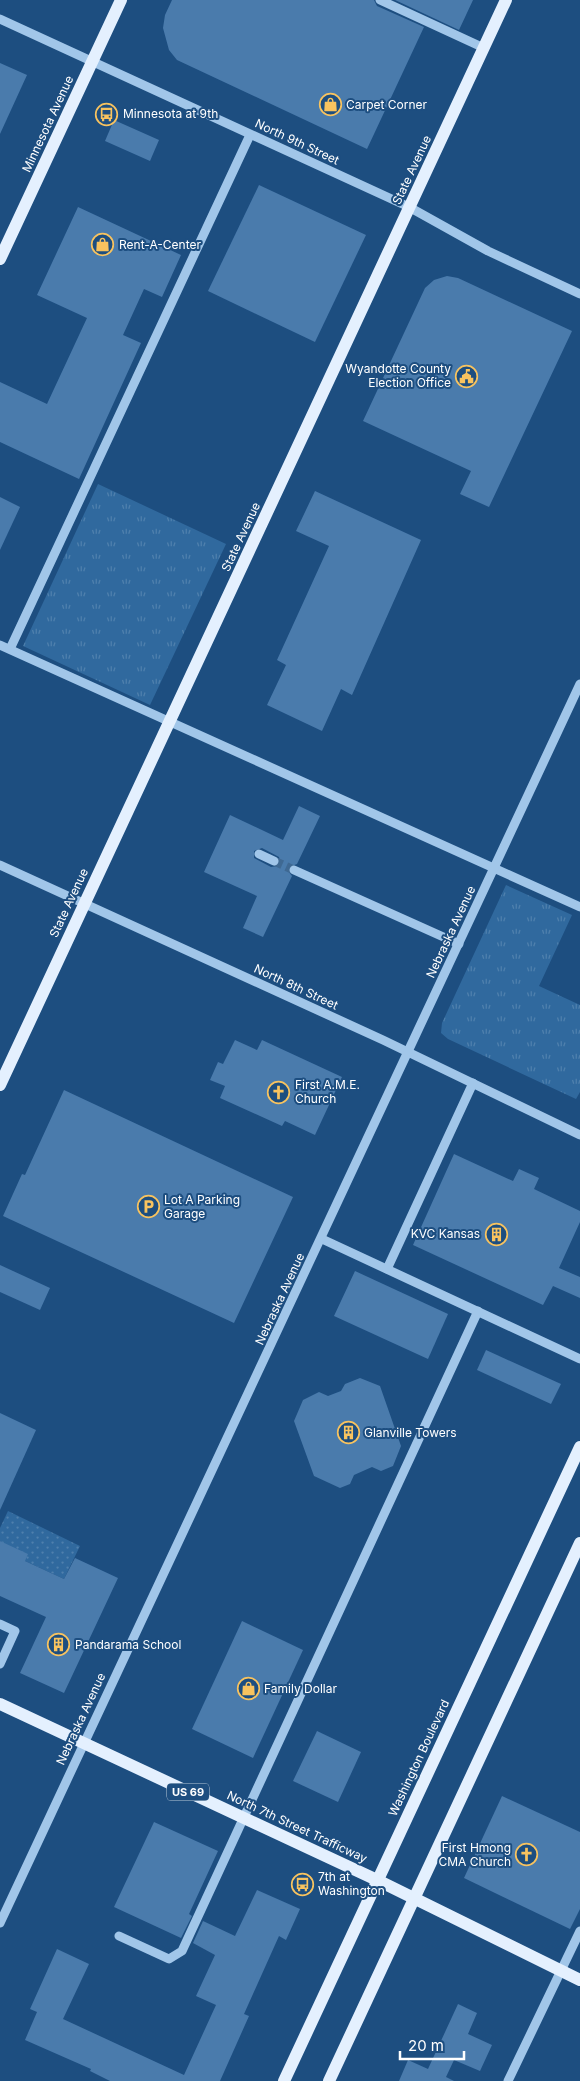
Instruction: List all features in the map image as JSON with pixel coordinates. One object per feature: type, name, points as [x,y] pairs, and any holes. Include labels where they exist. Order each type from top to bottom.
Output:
[{"type":"main road","name":"Minnesota Avenue","points":[[0,259],[121,0]]},
{"type":"main road","name":"State Avenue","points":[[0,1085],[506,0]]},
{"type":"main road","name":"Washington Boulevard","points":[[284,2081],[580,1447]]},
{"type":"main road","points":[[329,2081],[580,1543]]},
{"type":"main road","name":"North 7th Street Trafficway","points":[[0,1704],[377,1880],[580,1980]]},
{"type":"street","points":[[380,0],[484,48]]},
{"type":"street","name":"North 9th Street","points":[[0,19],[93,60],[250,135],[409,207],[488,251],[580,294]]},
{"type":"street","points":[[10,649],[250,135]]},
{"type":"street","points":[[0,645],[580,907]]},
{"type":"street","name":"Nebraska Avenue","points":[[0,1923],[580,684]]},
{"type":"street","points":[[259,854],[274,861]]},
{"type":"street","name":"North 8th Street","points":[[0,865],[407,1052],[580,1135]]},
{"type":"street","points":[[294,870],[459,944]]},
{"type":"street","points":[[387,1269],[473,1083]]},
{"type":"street","points":[[322,1238],[580,1359]]},
{"type":"street","points":[[119,1936],[170,1960],[182,1951],[478,1311]]},
{"type":"street","points":[[0,1624],[15,1631],[0,1664]]},
{"type":"street","points":[[508,2081],[559,1971],[580,1931]]},
{"type":"green space","points":[[98,484],[226,544],[150,705],[23,646]]},
{"type":"green space","points":[[506,885],[572,915],[539,986],[580,1005],[580,1092],[576,1099],[448,1039],[441,1033],[442,1023]]},
{"type":"green space","points":[[8,1511],[80,1546],[64,1579],[25,1561],[0,1541],[0,1528]]},
{"type":"building","name":"Carpet Corner","points":[[172,0],[374,0],[377,6],[424,27],[367,149],[177,60],[169,50],[163,28],[165,15]]},
{"type":"building","points":[[395,0],[473,0],[459,30]]},
{"type":"building","points":[[0,63],[27,75],[0,134]]},
{"type":"building","points":[[114,120],[159,140],[150,161],[105,141]]},
{"type":"building","points":[[259,185],[366,235],[315,342],[208,291]]},
{"type":"building","points":[[78,207],[181,255],[162,297],[144,289],[123,335],[141,343],[79,479],[0,442],[0,382],[47,404],[87,318],[37,295]]},
{"type":"building","name":"Wyandotte County Election Office","points":[[447,276],[458,278],[572,331],[489,507],[460,494],[471,471],[363,421],[425,288],[434,280]]},
{"type":"building","points":[[315,491],[421,540],[352,695],[341,689],[322,731],[267,705],[286,665],[277,660],[329,546],[296,531]]},
{"type":"building","points":[[0,497],[20,507],[0,550]]},
{"type":"building","points":[[299,806],[320,816],[297,864],[289,867],[288,871],[292,876],[263,937],[243,928],[257,896],[204,872],[230,815],[283,840]],"holes":[[[262,848],[279,857],[278,866],[271,867],[254,858],[254,851]]]},
{"type":"building","name":"First A.M.E. Church","points":[[235,1040],[257,1050],[262,1040],[342,1077],[315,1135],[285,1121],[282,1126],[220,1098],[225,1086],[210,1080],[218,1062],[223,1064]]},
{"type":"building","name":"Lot A Parking Garage","points":[[64,1090],[293,1197],[234,1323],[3,1216],[22,1174],[25,1175]]},
{"type":"building","name":"KVC Kansas","points":[[454,1154],[513,1181],[519,1169],[539,1178],[534,1189],[580,1211],[580,1222],[559,1268],[580,1277],[580,1298],[553,1286],[543,1305],[413,1245]]},
{"type":"building","points":[[0,1265],[50,1288],[40,1310],[0,1292]]},
{"type":"building","points":[[355,1271],[448,1314],[428,1359],[334,1316]]},
{"type":"building","points":[[486,1350],[561,1384],[551,1404],[477,1370]]},
{"type":"building","name":"Glanville Towers","points":[[360,1378],[380,1386],[401,1446],[393,1466],[381,1471],[372,1467],[354,1475],[350,1484],[340,1488],[314,1476],[294,1421],[303,1400],[319,1392],[328,1396],[341,1391],[345,1384]]},
{"type":"building","points":[[0,1413],[36,1430],[0,1510]]},
{"type":"building","name":"Pandarama School","points":[[0,1541],[28,1554],[25,1561],[64,1579],[75,1558],[118,1578],[64,1693],[20,1673],[46,1617],[0,1596]]},
{"type":"building","name":"Family Dollar","points":[[242,1621],[303,1650],[253,1758],[192,1729]]},
{"type":"building","points":[[317,1731],[361,1752],[338,1802],[293,1781]]},
{"type":"building","name":"First Hmong CMA Church","points":[[502,1796],[580,1832],[580,1909],[570,1929],[464,1878]]},
{"type":"building","points":[[154,1822],[218,1851],[189,1914],[192,1916],[181,1938],[114,1907]]},
{"type":"building","points":[[257,1890],[300,1909],[286,1940],[279,1936],[244,2014],[249,2016],[220,2081],[110,2081],[90,2071],[91,2069],[25,2040],[37,2012],[30,2009],[57,1949],[89,1964],[63,2019],[184,2075],[216,2005],[196,1996],[215,1955],[193,1943],[203,1921],[235,1936]]},
{"type":"building","points":[[458,2004],[477,2013],[468,2034],[492,2045],[480,2071],[454,2060],[446,2077],[454,2081],[399,2081],[408,2060],[428,2069]]},
{"type":"tunnel","points":[[274,861],[294,870]]},
{"type":"place","name":"Carpet Corner","points":[[330,105]]},
{"type":"place","name":"Minnesota at 9th","points":[[107,114]]},
{"type":"place","name":"Rent-A-Center","points":[[103,245]]},
{"type":"place","name":"Wyandotte County Election Office","points":[[467,376]]},
{"type":"place","name":"First A.M.E. Church","points":[[279,1092]]},
{"type":"place","name":"Lot A Parking Garage","points":[[148,1207]]},
{"type":"place","name":"KVC Kansas","points":[[496,1234]]},
{"type":"place","name":"Glanville Towers","points":[[348,1433]]},
{"type":"place","name":"Pandarama School","points":[[59,1645]]},
{"type":"place","name":"Family Dollar","points":[[248,1689]]},
{"type":"place","name":"First Hmong CMA Church","points":[[527,1855]]},
{"type":"place","name":"7th at Washington","points":[[302,1884]]}]
